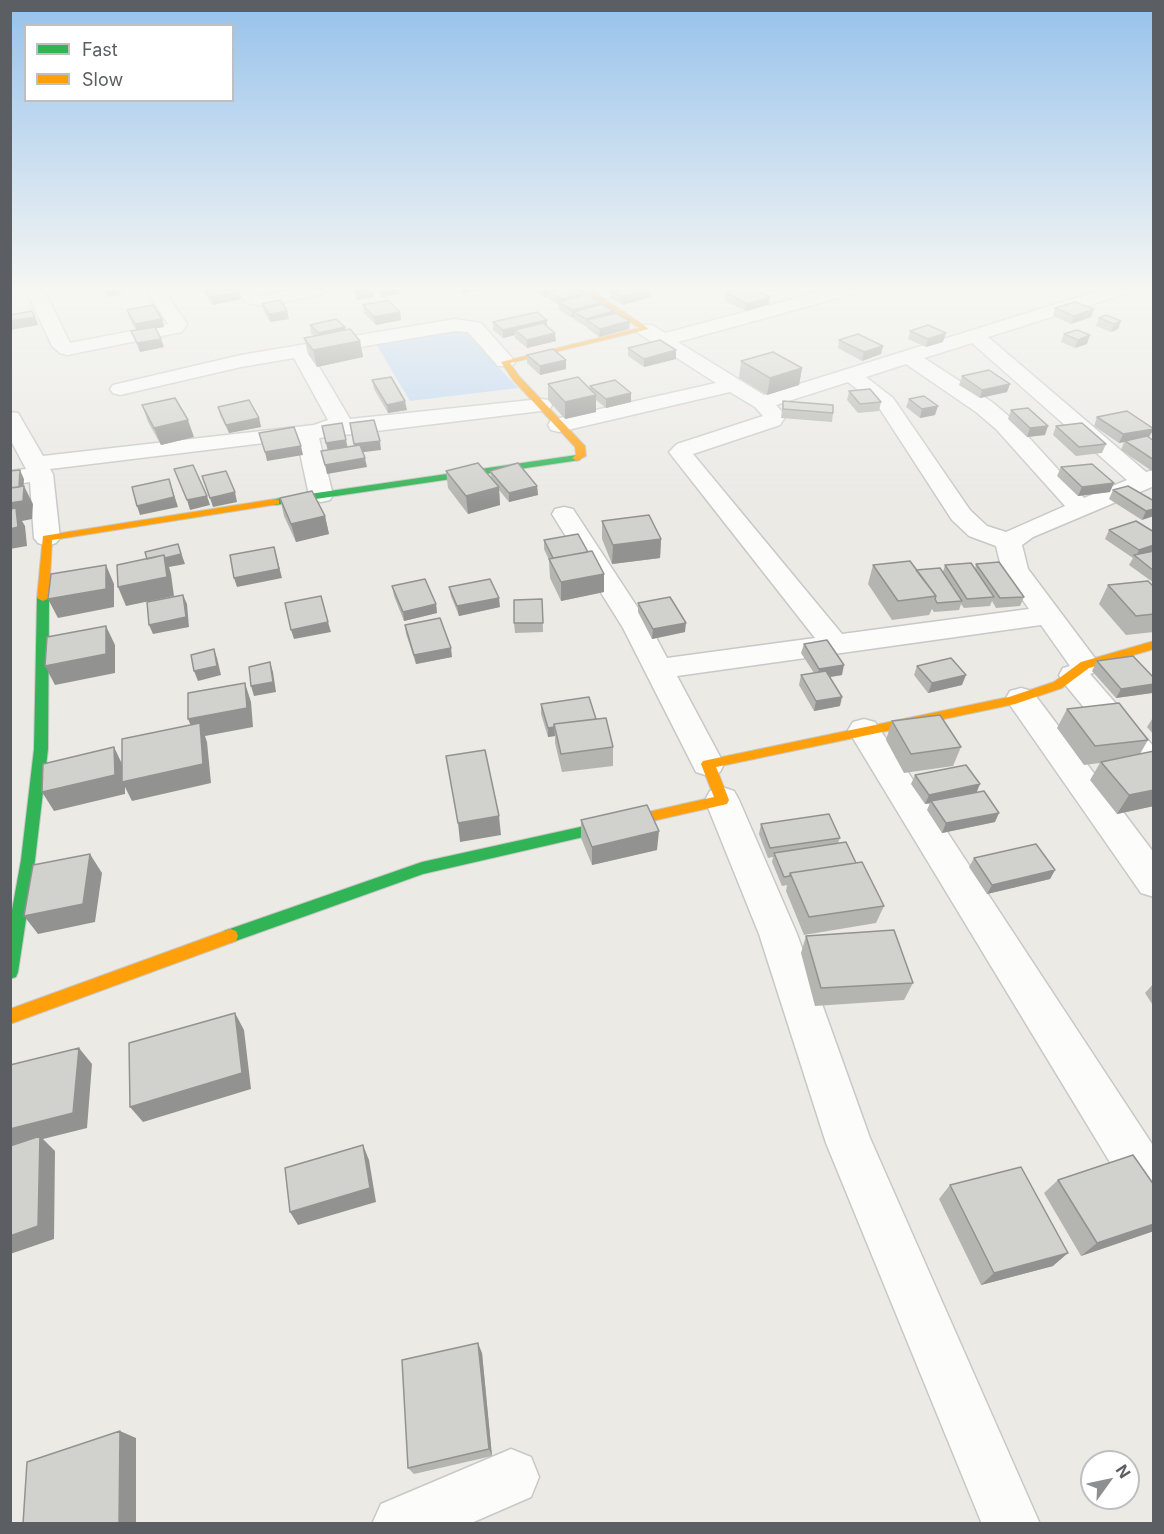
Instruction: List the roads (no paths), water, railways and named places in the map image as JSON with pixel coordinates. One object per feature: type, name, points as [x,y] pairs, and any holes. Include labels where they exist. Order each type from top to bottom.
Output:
[{"type":"street","points":[[120,388],[238,362]]},
{"type":"street","points":[[306,362],[340,424],[306,438],[321,495]]},
{"type":"street","points":[[47,538],[321,495],[573,460],[581,456],[580,446],[516,378],[505,362]]},
{"type":"street","points":[[696,362],[762,403],[775,416],[772,420],[680,452],[835,644]]},
{"type":"street","points":[[762,403],[895,362]]},
{"type":"street","points":[[916,362],[984,407],[1004,424],[1080,508]]},
{"type":"street","points":[[1006,362],[1148,479],[1024,532],[1008,543]]},
{"type":"street","points":[[852,376],[886,402],[961,515],[978,531],[1008,543]]},
{"type":"street","points":[[559,425],[733,385]]},
{"type":"street","points":[[10,478],[38,469],[322,430],[541,405]]},
{"type":"street","points":[[10,418],[38,469],[47,538],[43,572],[41,748],[20,916],[10,972]]},
{"type":"street","points":[[564,514],[638,628],[715,782],[778,934],[849,1143],[1011,1524]]},
{"type":"street","points":[[1008,543],[1015,570],[1047,615],[1080,670],[1154,769]]},
{"type":"street","points":[[657,669],[1047,615]]},
{"type":"street","points":[[10,1017],[316,904],[422,868],[715,782],[864,730],[1021,698],[1058,685],[1080,670],[1154,645]]},
{"type":"street","points":[[1021,698],[1154,882]]},
{"type":"street","points":[[864,730],[1154,1190]]},
{"type":"street","points":[[37,774],[72,767]]},
{"type":"street","points":[[400,1524],[511,1477]]},
{"type":"water","points":[[386,362],[493,362],[518,388],[410,401]]}]
